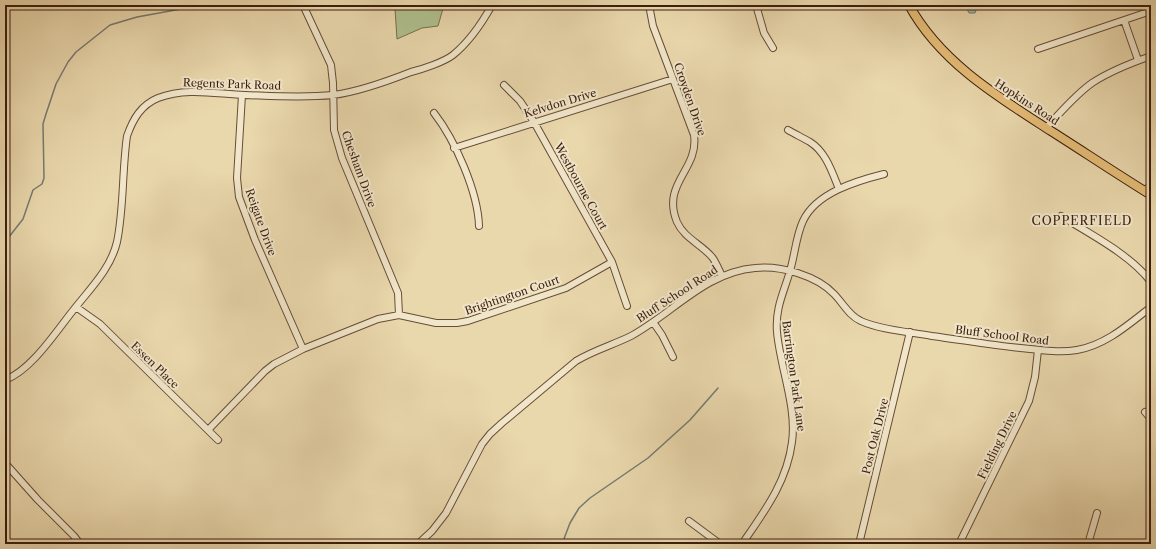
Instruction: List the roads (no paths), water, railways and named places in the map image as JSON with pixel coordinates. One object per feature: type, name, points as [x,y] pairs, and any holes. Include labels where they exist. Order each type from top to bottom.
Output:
[{"type":"main road","name":"Hopkins Road","points":[[909,5],[915,16],[934,41],[960,67],[992,93],[1148,193]]},
{"type":"street","name":"Chesham Drive","points":[[303,5],[331,65],[334,94],[334,130],[342,158],[398,293],[399,315]]},
{"type":"street","name":"Regents Park Road","points":[[5,380],[24,368],[47,344],[90,290],[110,260],[117,243],[127,136],[132,123],[142,108],[157,99],[175,93],[190,91],[242,95],[299,96],[334,94],[382,82],[427,67],[452,56],[471,36],[492,5]]},
{"type":"street","name":"Croyden Drive","points":[[649,5],[653,26],[694,135],[695,142],[693,156],[680,178],[674,193],[675,216],[677,223],[684,233],[705,250],[714,260],[722,276]]},
{"type":"street","points":[[756,5],[764,33],[773,48]]},
{"type":"street","points":[[1038,49],[1151,11]]},
{"type":"street","points":[[1124,20],[1138,60]]},
{"type":"street","points":[[1046,128],[1081,92],[1092,84],[1116,69],[1151,56]]},
{"type":"street","name":"Kelvdon Drive","points":[[454,148],[673,79]]},
{"type":"street","name":"Westbourne Court","points":[[504,85],[520,101],[534,122],[612,262],[627,306]]},
{"type":"street","name":"Reigate Drive","points":[[242,95],[237,178],[239,197],[255,240],[303,349]]},
{"type":"street","points":[[434,113],[441,122],[472,187],[478,212],[479,226]]},
{"type":"street","points":[[788,130],[811,143],[819,150],[828,161],[839,189]]},
{"type":"street","name":"Barrington Park Lane","points":[[742,544],[766,510],[776,492],[788,462],[793,441],[790,405],[776,321],[777,312],[790,272],[803,221],[807,214],[819,201],[839,189],[884,174]]},
{"type":"street","points":[[1148,193],[1151,184]]},
{"type":"street","points":[[1061,216],[1130,260],[1143,271],[1151,282]]},
{"type":"street","name":"Brightington Court","points":[[209,429],[274,364],[303,349],[373,320],[399,315],[436,323],[452,324],[468,321],[566,288],[612,262]]},
{"type":"street","name":"Bluff School Road","points":[[418,544],[432,531],[446,513],[476,454],[490,434],[576,361],[630,336],[653,322],[701,288],[732,272],[766,267],[804,275],[825,286],[839,299],[853,317],[861,322],[871,325],[975,343],[1038,350],[1067,351],[1089,347],[1113,335],[1151,307]]},
{"type":"street","name":"Essen Place","points":[[76,307],[100,324],[209,429],[218,440]]},
{"type":"street","points":[[653,322],[662,335],[673,357]]},
{"type":"street","name":"Post Oak Drive","points":[[859,544],[910,332]]},
{"type":"street","name":"Fielding Drive","points":[[959,544],[1029,401],[1036,377],[1038,350]]},
{"type":"street","points":[[1145,412],[1151,419]]},
{"type":"street","points":[[5,463],[80,544]]},
{"type":"street","points":[[1088,544],[1097,513]]},
{"type":"street","points":[[689,521],[720,544]]},
{"type":"water","points":[[965,5],[978,5],[975,13],[969,13]]},
{"type":"waterway","points":[[5,242],[23,219],[33,190],[42,184],[44,178],[43,124],[56,84],[68,62],[76,52],[110,25],[137,17],[203,5]]},
{"type":"waterway","points":[[562,544],[570,523],[579,508],[590,498],[648,458],[690,420],[718,388]]},
{"type":"district","name":"COPPERFIELD","points":[[1082,220]]}]
